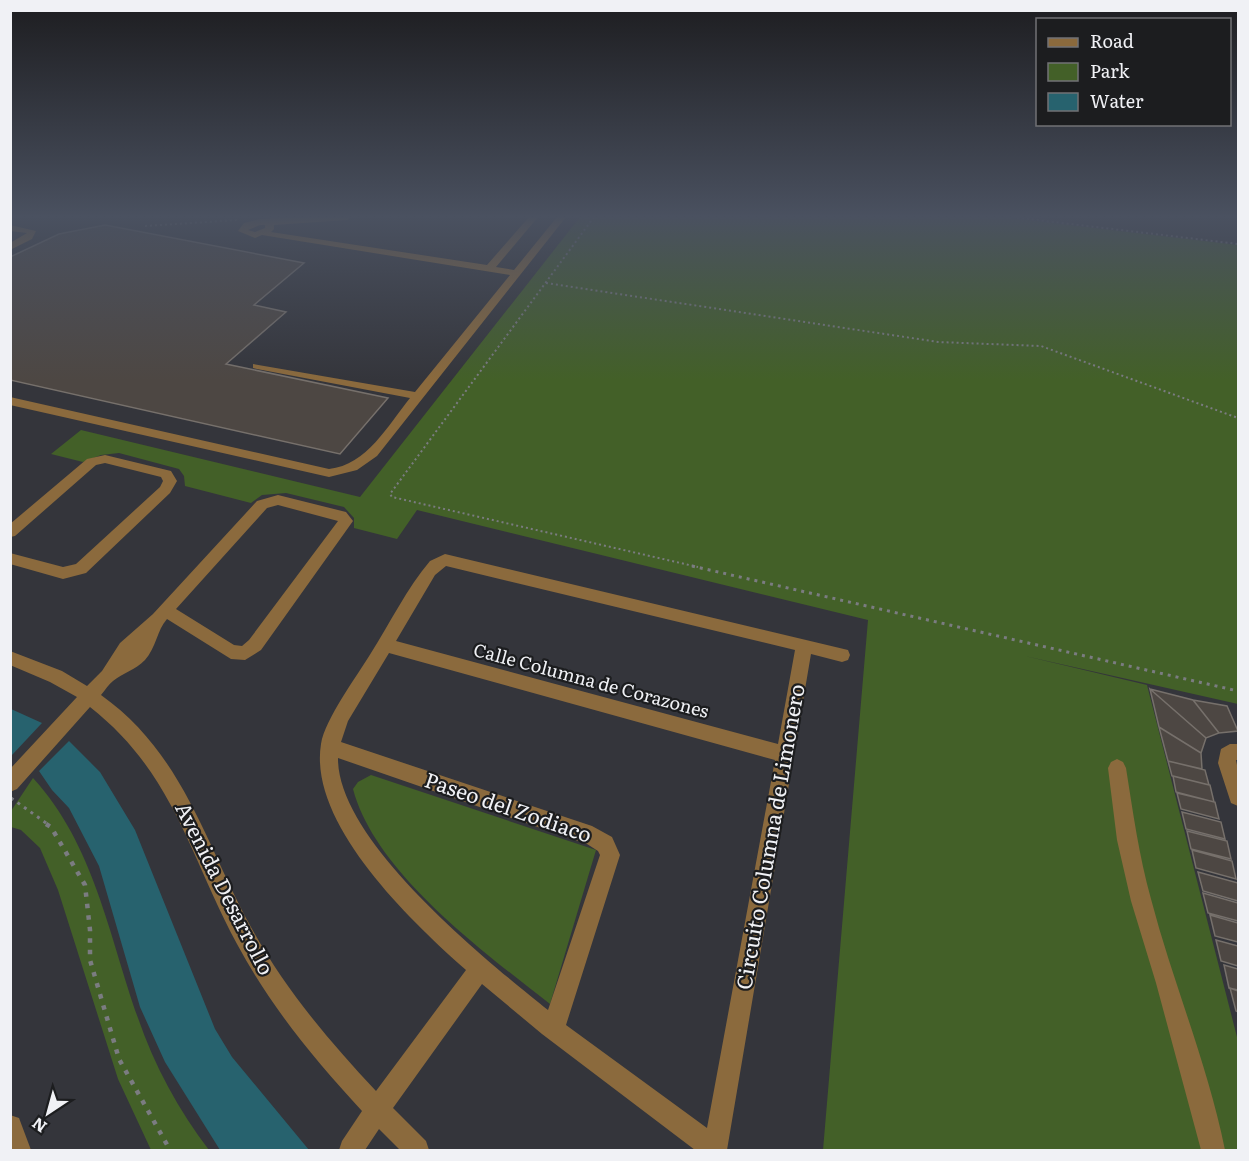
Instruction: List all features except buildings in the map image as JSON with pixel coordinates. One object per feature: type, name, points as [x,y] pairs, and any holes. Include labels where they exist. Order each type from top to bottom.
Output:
[{"type":"street","points":[[504,271],[517,273]]},
{"type":"street","points":[[10,401],[329,473],[352,468],[372,453],[517,273]]},
{"type":"street","points":[[257,366],[418,396]]},
{"type":"street","points":[[10,532],[92,462],[105,459],[166,474],[169,477],[170,480],[165,490],[81,569],[63,573],[10,558]]},
{"type":"street","points":[[10,783],[108,675],[126,668],[152,640],[155,624],[166,610],[266,502],[278,500],[341,516],[346,521],[255,645],[245,653],[231,652],[166,610]]},
{"type":"street","name":"Circuito Columna de Limonero","points":[[452,560],[804,646],[715,1150],[554,1028],[480,969],[429,922],[367,853],[345,818],[331,780],[329,746],[334,730],[430,570],[440,562],[452,560]]},
{"type":"street","name":"Calle Columna de Corazones","points":[[386,645],[785,754]]},
{"type":"street","points":[[804,646],[843,655]]},
{"type":"street","name":"Avenida Desarrollo","points":[[10,658],[35,666],[89,695],[123,723],[164,774],[254,955],[311,1038],[417,1150]]},
{"type":"street","name":"Paseo del Zodiaco","points":[[329,746],[592,836],[605,844],[610,855],[554,1028]]},
{"type":"street","points":[[1239,752],[1227,755],[1227,763],[1239,796]]},
{"type":"street","points":[[1117,768],[1127,840],[1141,901],[1167,983],[1213,1150]]},
{"type":"street","points":[[351,1150],[377,1109],[480,969]]},
{"type":"street","points":[[10,1127],[19,1150]]},
{"type":"path","points":[[554,271],[392,490],[390,494],[392,497],[1239,691]]},
{"type":"path","points":[[545,283],[938,342],[1041,346],[1239,418]]},
{"type":"path","points":[[10,798],[51,826],[85,885],[90,930],[90,960],[105,1017],[119,1059],[170,1150]]},
{"type":"green space","points":[[537,271],[1238,271],[1238,704],[1025,656],[1147,685],[1238,1041],[1238,1150],[823,1150],[868,620],[417,510],[397,539],[354,528],[354,518],[344,507],[286,493],[262,495],[251,503],[185,486],[184,476],[179,469],[119,453],[101,455],[83,462],[51,454],[81,430],[360,497]]},
{"type":"green space","points":[[371,775],[596,850],[550,1004],[435,909],[384,851],[365,820],[353,789],[358,782]]},
{"type":"green space","points":[[33,778],[54,804],[85,861],[98,892],[138,1018],[152,1053],[178,1103],[209,1150],[151,1150],[118,1079],[58,890],[40,848],[21,830],[11,827],[11,811]]},
{"type":"water","points":[[11,709],[42,723],[12,755],[10,752]]},
{"type":"water","points":[[69,741],[100,772],[135,830],[215,1029],[232,1057],[309,1150],[220,1150],[165,1062],[140,1007],[99,866],[69,808],[52,790],[39,771]]}]
